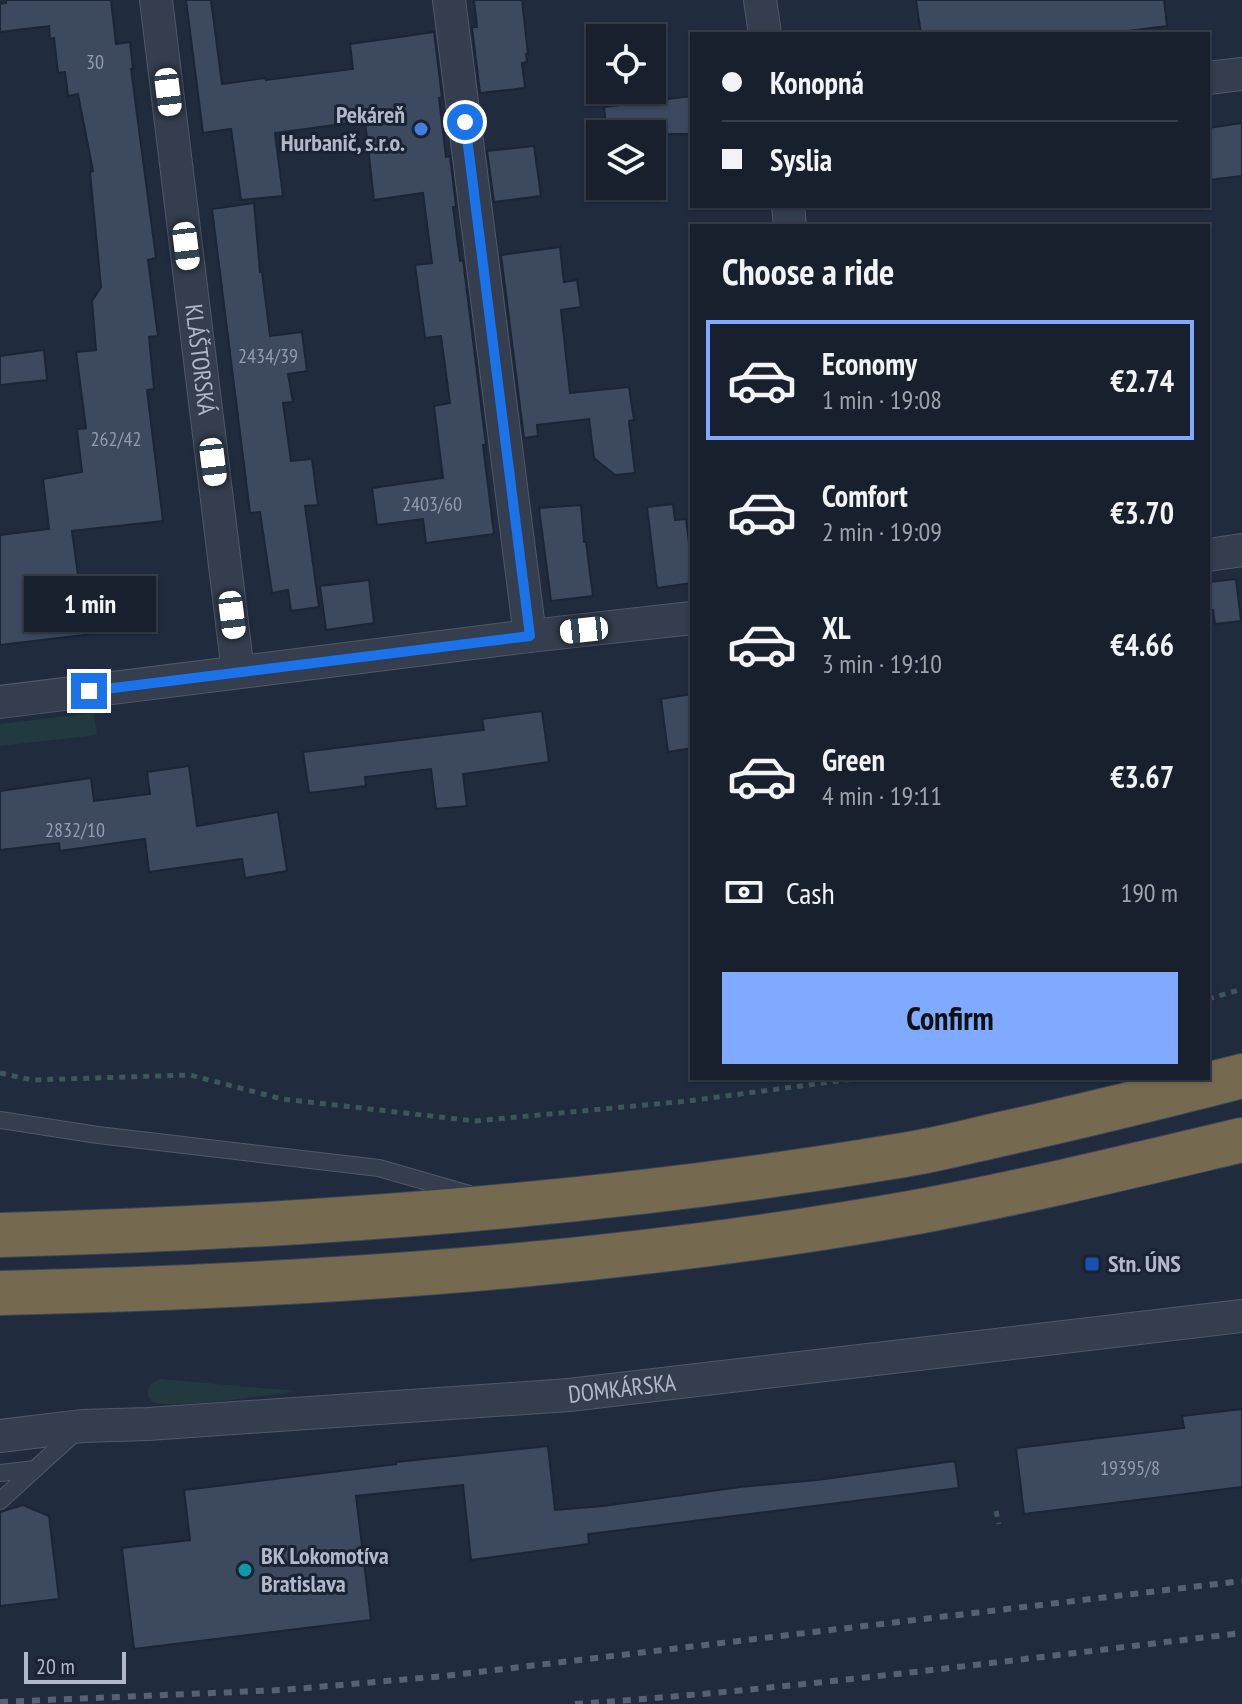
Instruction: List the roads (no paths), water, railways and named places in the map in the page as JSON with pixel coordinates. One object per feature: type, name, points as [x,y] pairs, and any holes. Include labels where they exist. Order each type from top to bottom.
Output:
[{"type":"highway","points":[[0,1235],[285,1224],[512,1207],[722,1183],[907,1154],[1109,1111],[1242,1076]]},
{"type":"highway","points":[[0,1293],[285,1282],[525,1265],[726,1241],[922,1211],[1242,1140]]},
{"type":"street","name":"KLÁŠTORSKÁ","points":[[156,0],[238,672]]},
{"type":"street","points":[[449,0],[530,636]]},
{"type":"street","points":[[760,0],[765,32]]},
{"type":"street","points":[[1210,78],[1242,74]]},
{"type":"street","points":[[1210,555],[1242,550]]},
{"type":"street","points":[[0,702],[690,618]]},
{"type":"street","name":"DOMKÁRSKA","points":[[0,1436],[82,1426],[569,1395],[1242,1316]]},
{"type":"lane","points":[[0,1120],[113,1137],[379,1168],[512,1207]]},
{"type":"lane","points":[[0,1501],[82,1426]]},
{"type":"lane","points":[[0,1473],[35,1469]]},
{"type":"railway","points":[[0,1702],[282,1690],[445,1676],[1242,1581]]},
{"type":"railway","points":[[575,1704],[826,1682],[1242,1633]]},
{"type":"place","name":"Pekáreň Hurbanič, s.r.o.","points":[[421,129]]},
{"type":"place","name":"Stn. ÚNS","points":[[1092,1264]]},
{"type":"place","name":"BK Lokomotíva Bratislava","points":[[245,1570]]}]
